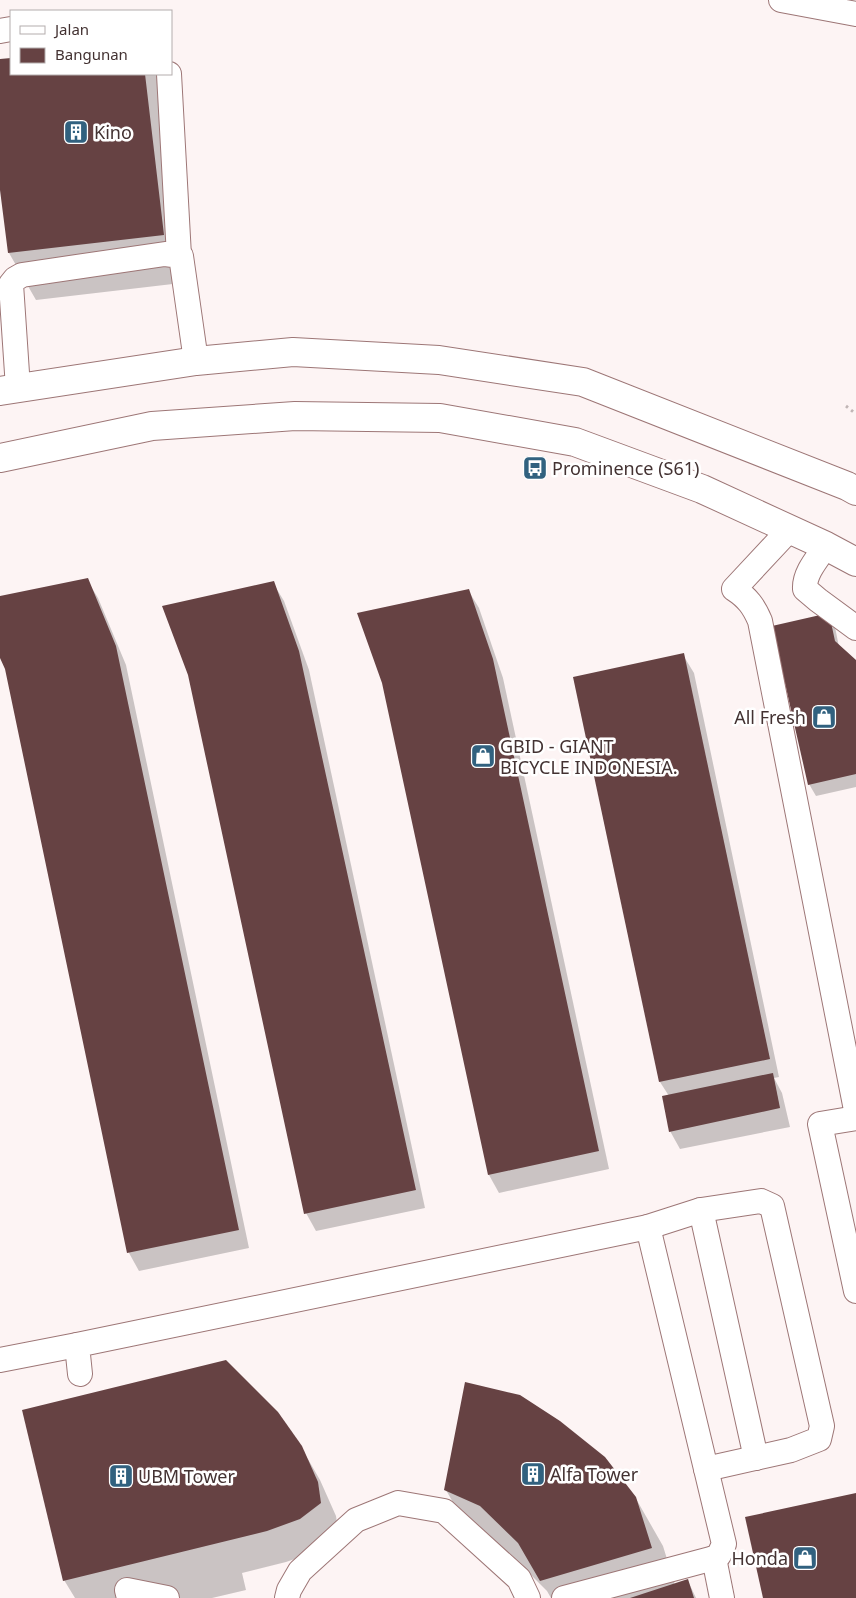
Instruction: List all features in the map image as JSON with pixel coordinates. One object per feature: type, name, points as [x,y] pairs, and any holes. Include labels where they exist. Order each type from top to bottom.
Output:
[{"type":"main road","points":[[9,389],[196,361],[293,352],[439,360],[583,382],[853,484]]},
{"type":"main road","points":[[0,458],[152,426],[295,416],[440,418],[575,442],[702,488],[856,562]]},
{"type":"street","points":[[781,0],[856,14]]},
{"type":"street","points":[[169,75],[179,256],[181,256],[184,272],[196,361]]},
{"type":"street","points":[[9,389],[11,284],[7,272],[22,275],[165,254],[179,256]]},
{"type":"street","points":[[790,529],[734,589],[754,606],[760,622],[856,1110]]},
{"type":"street","points":[[826,546],[808,573],[805,589],[856,628]]},
{"type":"street","points":[[856,1118],[820,1124],[856,1291]]},
{"type":"street","points":[[0,1360],[648,1227],[701,1210],[761,1201],[772,1206],[822,1426],[819,1438],[791,1450],[706,1469]]},
{"type":"street","points":[[701,1210],[756,1458]]},
{"type":"street","points":[[564,1598],[714,1558],[719,1555],[724,1544],[648,1227]]},
{"type":"street","points":[[77,1345],[80,1374]]},
{"type":"street","points":[[287,1598],[289,1590],[300,1570],[356,1520],[398,1503],[444,1511],[519,1579],[528,1598]]},
{"type":"street","points":[[714,1558],[722,1598]]},
{"type":"street","points":[[128,1594],[167,1598]]},
{"type":"path","points":[[846,406],[856,414]]},
{"type":"building","name":"Kino","points":[[10,58],[10,75],[145,75],[164,235],[8,253],[0,190],[0,59]]},
{"type":"building","points":[[88,578],[116,646],[239,1230],[127,1253],[5,669],[0,658],[0,596]]},
{"type":"building","points":[[274,581],[299,651],[416,1190],[304,1214],[188,675],[162,606]]},
{"type":"building","points":[[469,589],[493,659],[599,1151],[488,1175],[382,683],[357,613]]},
{"type":"building","name":"All Fresh","points":[[829,613],[835,641],[856,660],[856,774],[808,785],[772,626]]},
{"type":"building","points":[[684,653],[770,1059],[659,1082],[573,677]]},
{"type":"building","points":[[773,1073],[780,1108],[669,1132],[662,1096]]},
{"type":"building","name":"UBM Tower","points":[[226,1360],[278,1412],[302,1446],[318,1482],[321,1503],[300,1519],[267,1531],[63,1581],[22,1410]]},
{"type":"building","name":"Alfa Tower","points":[[465,1382],[520,1395],[560,1421],[605,1457],[636,1497],[652,1548],[540,1581],[518,1543],[480,1506],[444,1490]]},
{"type":"building","name":"Honda","points":[[856,1493],[856,1598],[763,1598],[745,1517]]},
{"type":"building","points":[[688,1579],[694,1598],[630,1598]]},
{"type":"place","name":"Kino","points":[[76,132]]},
{"type":"place","name":"Prominence (S61)","points":[[535,468]]},
{"type":"place","name":"All Fresh","points":[[824,717]]},
{"type":"place","name":"GBID - GIANT BICYCLE INDONESIA.","points":[[483,756]]},
{"type":"place","name":"Alfa Tower","points":[[533,1474]]},
{"type":"place","name":"UBM Tower","points":[[121,1476]]},
{"type":"place","name":"Honda","points":[[805,1558]]}]
